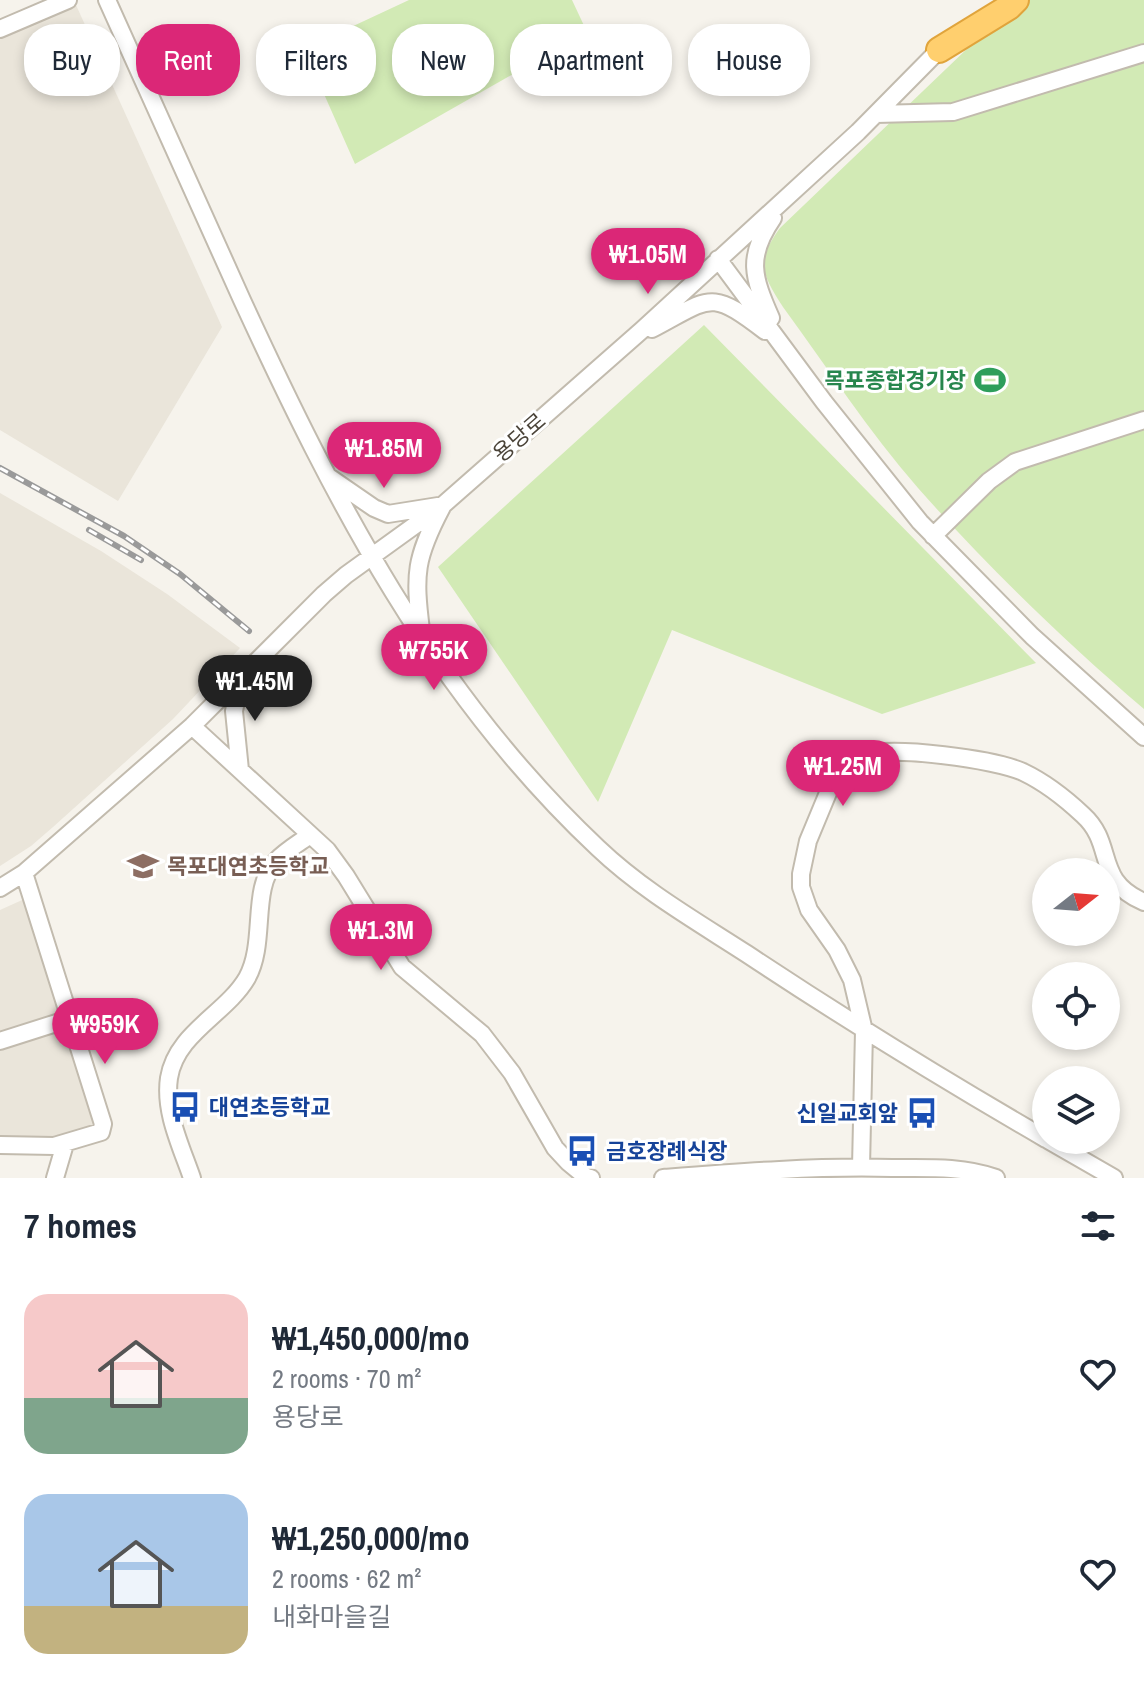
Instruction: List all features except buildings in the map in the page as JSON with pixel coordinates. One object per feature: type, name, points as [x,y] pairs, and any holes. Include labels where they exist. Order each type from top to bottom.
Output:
[{"type":"highway","name":"용당로","points":[[939,50],[987,0]]},
{"type":"highway","points":[[939,50],[1016,0]]},
{"type":"street","points":[[0,29],[68,0]]},
{"type":"street","points":[[107,0],[299,424],[370,557],[455,688],[499,743],[598,848],[652,893],[864,1031],[1032,1130]]},
{"type":"street","name":"용당로","points":[[0,888],[24,873],[192,726],[324,594],[443,505],[629,341],[876,114],[939,50]]},
{"type":"street","points":[[876,114],[953,112],[1144,53]]},
{"type":"street","points":[[783,345],[758,289],[754,266],[757,245],[790,194]]},
{"type":"street","points":[[718,259],[864,454],[933,536],[1070,672],[1144,737]]},
{"type":"street","points":[[629,341],[710,301],[731,306],[783,345]]},
{"type":"street","points":[[933,536],[989,481],[1015,462],[1144,420]]},
{"type":"street","points":[[326,475],[388,514],[443,505]]},
{"type":"street","points":[[421,636],[416,592],[418,567],[423,543],[443,505]]},
{"type":"street","points":[[240,770],[234,711],[242,674]]},
{"type":"street","points":[[192,726],[333,857],[402,967],[482,1034],[512,1073],[555,1148],[586,1177],[591,1178]]},
{"type":"street","points":[[861,1167],[864,1031],[852,980],[837,950],[809,910],[803,896],[801,874],[808,841],[835,776],[841,769],[861,756],[903,752],[941,755],[1022,772],[1084,815],[1099,838],[1115,882],[1130,896],[1144,902]]},
{"type":"street","points":[[192,1178],[171,1116],[170,1075],[187,1040],[237,993],[247,977],[256,959],[263,886],[275,862],[310,835]]},
{"type":"street","points":[[0,1145],[65,1144],[101,1132],[103,1124],[24,873]]},
{"type":"street","points":[[0,1041],[69,1019]]},
{"type":"street","points":[[55,1178],[65,1144]]},
{"type":"street","points":[[1073,1154],[1114,1178]]},
{"type":"street","points":[[663,1178],[805,1167],[959,1170],[996,1178]]},
{"type":"shaded area","points":[[76,5],[85,24],[31,24]]},
{"type":"shaded area","points":[[24,27],[24,96],[117,96],[222,327],[118,501],[0,430],[0,37]]},
{"type":"shaded area","points":[[0,493],[101,551],[167,594],[240,648],[173,719],[31,846],[0,866]]},
{"type":"shaded area","points":[[31,896],[103,1124],[37,1139],[0,1136],[0,910]]},
{"type":"green space","points":[[409,0],[572,0],[583,24],[510,24],[510,76],[494,85],[494,24],[392,24],[392,96],[475,96],[355,164],[325,96],[376,96],[376,24],[358,24]]},
{"type":"green space","name":"목포종합경기장","points":[[1018,0],[1144,0],[1144,709],[1027,602],[918,488],[865,422],[783,307],[770,286],[764,268],[767,250],[780,228]]},
{"type":"green space","points":[[704,325],[1036,663],[882,714],[672,630],[598,802],[438,567]]},
{"type":"railway","points":[[0,468],[124,536],[180,574],[249,631]]},
{"type":"railway","points":[[89,530],[141,560]]},
{"type":"place","name":"목포종합경기장","points":[[990,380]]},
{"type":"place","name":"목포대연초등학교","points":[[143,866]]},
{"type":"place","name":"대연초등학교","points":[[185,1107]]},
{"type":"place","name":"신일교회앞","points":[[922,1113]]},
{"type":"place","name":"금호장례식장","points":[[582,1151]]}]
